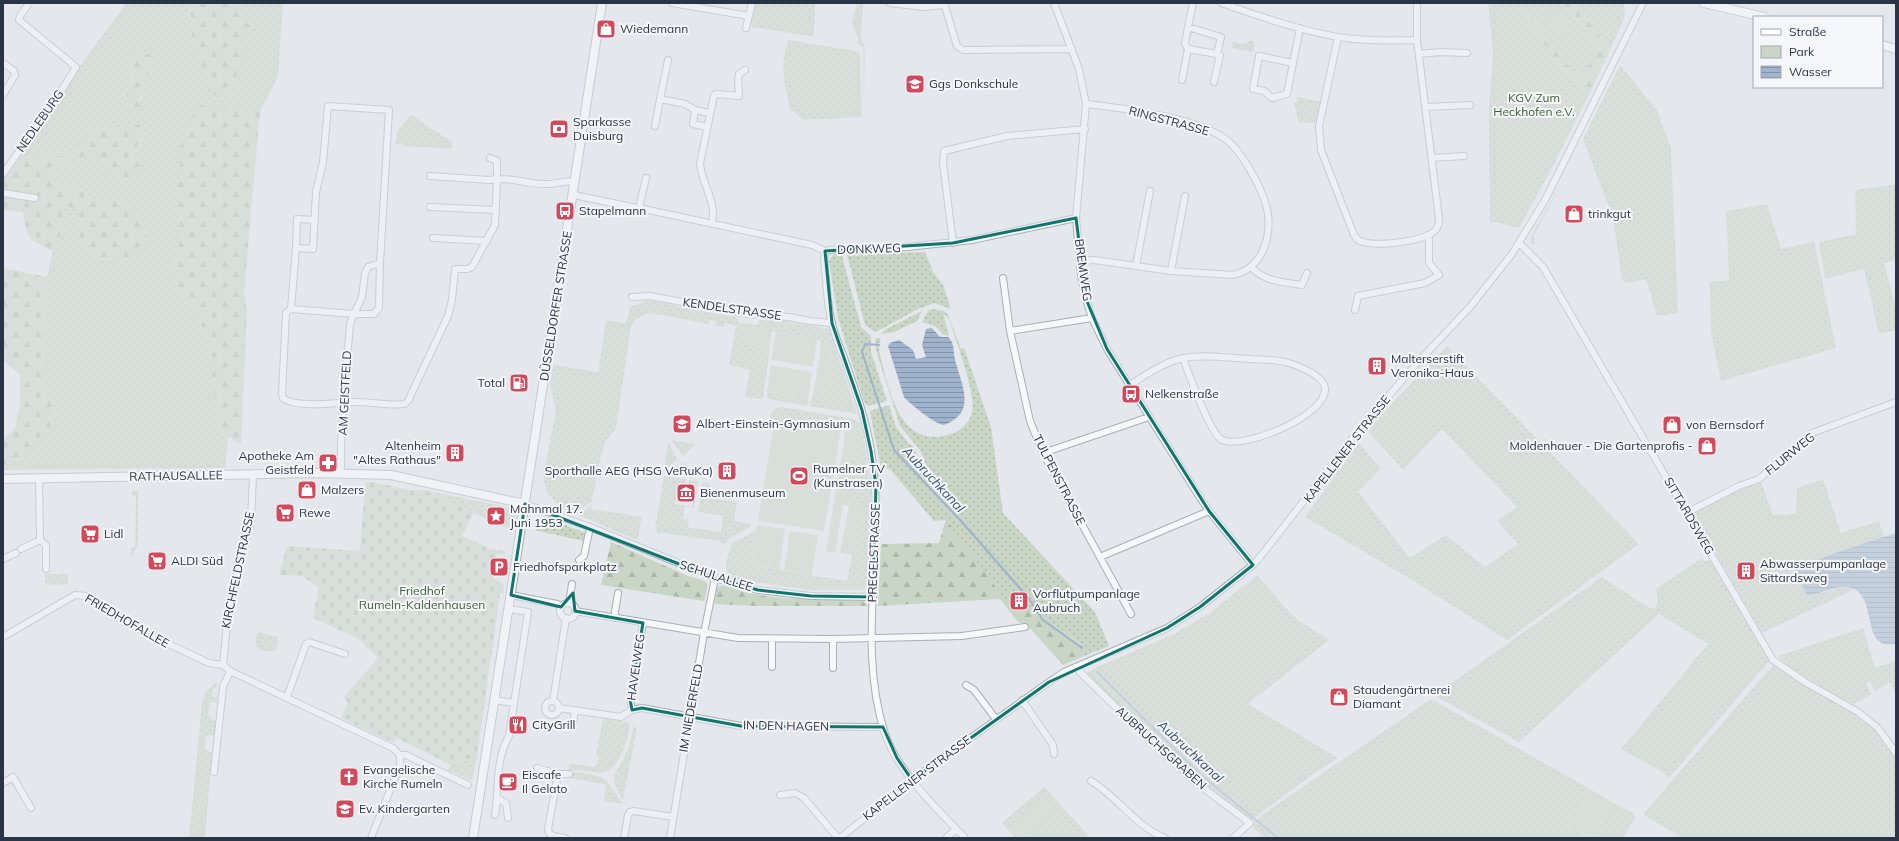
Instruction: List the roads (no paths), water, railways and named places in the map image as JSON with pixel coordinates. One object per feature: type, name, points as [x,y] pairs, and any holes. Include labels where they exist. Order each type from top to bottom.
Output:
[{"type":"main road","name":"DÜSSELDORFER STRASSE","points":[[473,837],[574,195],[602,3]]},
{"type":"main road","points":[[1704,3],[1760,16]]},
{"type":"main road","points":[[1883,45],[1896,49]]},
{"type":"main road","name":"RATHAUSALLEE","points":[[3,479],[341,473],[391,475],[525,504]]},
{"type":"street","name":"NEDLEBURG","points":[[3,174],[76,67],[19,20],[29,3]]},
{"type":"street","points":[[672,3],[749,16]]},
{"type":"street","points":[[746,28],[752,3]]},
{"type":"street","points":[[890,3],[924,7],[944,4],[957,46],[963,50],[1072,49]]},
{"type":"street","name":"BREMWEG","points":[[1054,3],[1072,49],[1086,104],[1076,218],[1080,261],[1086,299],[1092,318],[1107,349],[1209,511],[1253,565]]},
{"type":"street","points":[[1182,80],[1188,49],[1185,44],[1193,3]]},
{"type":"street","points":[[1221,3],[1300,28],[1338,37],[1376,41],[1417,40]]},
{"type":"street","points":[[1338,37],[1319,126],[1319,137],[1321,150],[1354,235],[1358,241],[1379,244],[1400,242],[1427,236],[1434,232],[1438,227],[1439,219],[1417,40],[1417,3]]},
{"type":"street","name":"KAPELLENER STRASSE","points":[[839,838],[912,780],[1022,700],[1064,672],[1168,628],[1200,607],[1253,565],[1296,513],[1360,429],[1417,363],[1470,307],[1519,243],[1545,200],[1643,3]]},
{"type":"street","points":[[1188,27],[1221,37],[1217,54],[1220,55],[1214,82]]},
{"type":"street","points":[[1293,63],[1259,56],[1252,89],[1264,91],[1272,98],[1286,94],[1293,63],[1300,28]]},
{"type":"street","points":[[1188,49],[1217,54]]},
{"type":"street","points":[[1419,54],[1440,52],[1467,53]]},
{"type":"street","points":[[655,126],[668,60]]},
{"type":"street","points":[[3,63],[14,71],[15,75],[3,94]]},
{"type":"street","points":[[712,224],[711,201],[700,164],[706,126],[714,95],[739,96],[739,74],[745,70]]},
{"type":"street","points":[[660,99],[685,104],[695,110],[709,113]]},
{"type":"street","name":"RINGSTRASSE","points":[[1080,261],[1094,260],[1171,271],[1232,275],[1240,274],[1258,261],[1266,244],[1268,230],[1268,213],[1264,199],[1244,160],[1225,138],[1189,124],[1152,114],[1086,104]]},
{"type":"street","points":[[1426,106],[1470,105]]},
{"type":"street","points":[[296,248],[313,249],[316,192],[323,162],[328,106],[389,110],[378,311],[374,314],[354,314],[291,309],[286,313],[283,398],[290,402],[401,404],[408,401],[449,312],[455,269],[467,269],[472,266],[496,225],[497,161],[490,158]]},
{"type":"street","points":[[695,110],[692,124],[706,126]]},
{"type":"street","points":[[952,243],[943,163],[944,151],[1007,136],[1085,129]]},
{"type":"street","points":[[1432,158],[1464,156]]},
{"type":"street","points":[[430,176],[489,180],[506,178],[544,184],[566,181],[575,182]]},
{"type":"street","points":[[638,208],[646,178]]},
{"type":"street","points":[[1136,266],[1150,191]]},
{"type":"street","points":[[3,193],[35,198]]},
{"type":"street","name":"DONKWEG","points":[[574,195],[812,245],[825,251],[837,249],[864,250],[908,248],[952,243],[1008,233],[1076,218]]},
{"type":"street","points":[[1171,271],[1185,196]]},
{"type":"street","points":[[430,207],[496,210]]},
{"type":"street","points":[[291,309],[297,219],[315,220]]},
{"type":"street","points":[[1355,310],[1358,296],[1425,282],[1439,275],[1429,263],[1429,239],[1427,236]]},
{"type":"street","points":[[433,238],[487,241]]},
{"type":"street","name":"SITTARDSWEG","points":[[1519,243],[1543,267],[1773,660],[1805,682],[1858,712],[1878,728],[1896,753]]},
{"type":"street","name":"PREGELSTRASSE","points":[[825,251],[827,292],[832,323],[862,410],[871,450],[876,485],[872,639],[873,682],[883,727],[897,758],[912,780],[965,838]]},
{"type":"street","name":"AM GEISTFELD","points":[[341,473],[350,324],[362,298],[365,273],[368,267],[380,262]]},
{"type":"street","points":[[1251,267],[1258,275],[1272,281],[1302,285],[1308,273]]},
{"type":"street","name":"TULPENSTRASSE","points":[[1003,278],[1010,331],[1024,401],[1030,421],[1043,453],[1131,614]]},
{"type":"street","name":"KENDELSTRASSE","points":[[632,297],[650,296],[748,314],[789,317],[832,323]]},
{"type":"street","points":[[1010,331],[1092,318]]},
{"type":"street","points":[[1130,385],[1165,364],[1183,358],[1210,357],[1273,360],[1289,363],[1306,370],[1321,380],[1325,387],[1325,393],[1323,399],[1316,406],[1297,421],[1281,430],[1250,439],[1233,441],[1221,440],[1216,434],[1205,413],[1183,358]]},
{"type":"street","name":"FLURWEG","points":[[1689,515],[1692,510],[1739,486],[1759,479],[1812,433],[1896,402]]},
{"type":"street","points":[[1043,453],[1149,417]]},
{"type":"street","name":"KIRCHFELDSTRASSE","points":[[223,664],[229,604],[251,521],[253,475]]},
{"type":"street","points":[[39,478],[40,540],[46,545],[46,569]]},
{"type":"street","name":"SCHULALLEE","points":[[525,504],[590,527],[715,578],[758,590],[811,596],[873,597]]},
{"type":"street","points":[[1100,557],[1209,511]]},
{"type":"street","points":[[579,560],[584,556],[590,527]]},
{"type":"street","points":[[3,559],[40,540]]},
{"type":"street","name":"IM NIEDERFELD","points":[[670,838],[704,633],[715,578]]},
{"type":"street","points":[[570,603],[572,584]]},
{"type":"street","points":[[614,618],[618,593]]},
{"type":"street","name":"FRIEDHOFALLEE","points":[[3,637],[75,595],[87,596],[147,634],[209,663],[223,664]]},
{"type":"street","points":[[511,595],[557,604],[561,607]]},
{"type":"street","points":[[561,607],[570,603]]},
{"type":"street","points":[[566,618],[574,616],[574,606],[570,603]]},
{"type":"street","points":[[561,607],[561,614],[566,618]]},
{"type":"street","points":[[498,799],[506,803],[508,815],[496,813],[498,799],[496,789],[503,745],[509,736],[528,612],[509,609]]},
{"type":"street","points":[[575,611],[704,633],[738,638],[772,640],[834,640],[962,636],[1024,627]]},
{"type":"street","points":[[553,701],[566,618]]},
{"type":"street","name":"HAVELWEG","points":[[632,710],[630,698],[643,623]]},
{"type":"street","points":[[772,640],[772,667]]},
{"type":"street","points":[[833,668],[834,640]]},
{"type":"street","points":[[287,697],[306,644],[309,642],[345,654]]},
{"type":"street","points":[[223,664],[230,672],[287,697],[393,748],[400,755],[400,765],[371,838]]},
{"type":"street","name":"AUBRUCHSGRABEN","points":[[1077,667],[1084,677],[1194,781],[1250,823],[1233,838]]},
{"type":"street","points":[[214,772],[223,687],[230,672]]},
{"type":"street","points":[[966,685],[974,690],[996,719]]},
{"type":"street","points":[[494,700],[514,703]]},
{"type":"street","points":[[1022,700],[1053,745],[1054,754]]},
{"type":"street","points":[[553,701],[558,704],[559,708],[553,716],[547,714],[545,709],[546,705],[553,701]]},
{"type":"street","name":"IN DEN HAGEN","points":[[559,708],[620,717],[632,710],[642,708],[741,726],[883,727]]},
{"type":"street","points":[[574,723],[575,710]]},
{"type":"street","points":[[400,755],[406,755],[468,785]]},
{"type":"street","points":[[537,768],[558,774],[569,774]]},
{"type":"street","points":[[558,774],[548,829],[549,833],[553,836],[564,838]]},
{"type":"street","points":[[3,784],[13,777],[31,808]]},
{"type":"street","points":[[1091,780],[1101,787],[1156,836],[1165,838]]},
{"type":"street","points":[[780,794],[795,794],[804,798],[839,838]]},
{"type":"street","points":[[624,838],[628,815],[630,812],[634,811],[673,817]]},
{"type":"street","points":[[946,838],[956,829]]},
{"type":"water","points":[[932,328],[940,337],[948,337],[952,342],[955,360],[963,388],[964,406],[961,413],[954,420],[944,425],[929,418],[904,397],[888,346],[890,343],[899,340],[913,350],[916,359],[926,357],[922,345],[926,329]]},
{"type":"water","points":[[1896,533],[1896,644],[1884,644],[1877,639],[1873,632],[1866,604],[1862,596],[1856,590],[1842,587],[1807,596],[1795,569],[1835,553]]},
{"type":"waterway","name":"Aubruchkanal","points":[[879,345],[865,344],[862,352],[894,450],[961,521],[1024,593],[1021,597]]},
{"type":"waterway","name":"Aubruchkanal","points":[[1022,599],[1027,596],[1043,620],[1082,648]]},
{"type":"waterway","name":"Aubruchkanal","points":[[1097,672],[1201,775],[1278,838]]},
{"type":"place","name":"Wiedemann","points":[[606,29]]},
{"type":"place","name":"Ggs Donkschule","points":[[915,84]]},
{"type":"place","name":"Sparkasse Duisburg","points":[[559,129]]},
{"type":"place","name":"Stapelmann","points":[[565,211]]},
{"type":"place","name":"trinkgut","points":[[1574,214]]},
{"type":"place","name":"Malterserstift Veronika-Haus","points":[[1377,366]]},
{"type":"place","name":"Total","points":[[519,383]]},
{"type":"place","name":"Nelkenstraße","points":[[1131,394]]},
{"type":"place","name":"Albert-Einstein-Gymnasium","points":[[682,424]]},
{"type":"place","name":"von Bernsdorf","points":[[1672,425]]},
{"type":"place","name":"Moldenhauer - Die Gartenprofis -","points":[[1707,446]]},
{"type":"place","name":"Altenheim \"Altes Rathaus\"","points":[[455,453]]},
{"type":"place","name":"Apotheke Am Geistfeld","points":[[328,463]]},
{"type":"place","name":"Sporthalle AEG (HSG VeRuKa)","points":[[727,471]]},
{"type":"place","name":"Rumelner TV (Kunstrasen)","points":[[799,476]]},
{"type":"place","name":"Malzers","points":[[307,490]]},
{"type":"place","name":"Bienenmuseum","points":[[686,493]]},
{"type":"place","name":"Rewe","points":[[285,513]]},
{"type":"place","name":"Mahnmal 17. Juni 1953","points":[[496,516]]},
{"type":"place","name":"Lidl","points":[[90,534]]},
{"type":"place","name":"ALDI Süd","points":[[157,561]]},
{"type":"place","name":"Friedhofsparkplatz","points":[[499,567]]},
{"type":"place","name":"Abwasserpumpanlage Sittardsweg","points":[[1746,571]]},
{"type":"place","name":"Vorflutpumpanlage Aubruch","points":[[1019,601]]},
{"type":"place","name":"Staudengärtnerei Diamant","points":[[1339,697]]},
{"type":"place","name":"CityGrill","points":[[518,725]]},
{"type":"place","name":"Evangelische Kirche Rumeln","points":[[349,777]]},
{"type":"place","name":"Eiscafe Il Gelato","points":[[508,782]]},
{"type":"place","name":"Ev. Kindergarten","points":[[345,809]]},
{"type":"park label","name":"KGV Zum Heckhofen e.V.","points":[[1534,105]]},
{"type":"park label","name":"Friedhof Rumeln-Kaldenhausen","points":[[422,598]]}]
